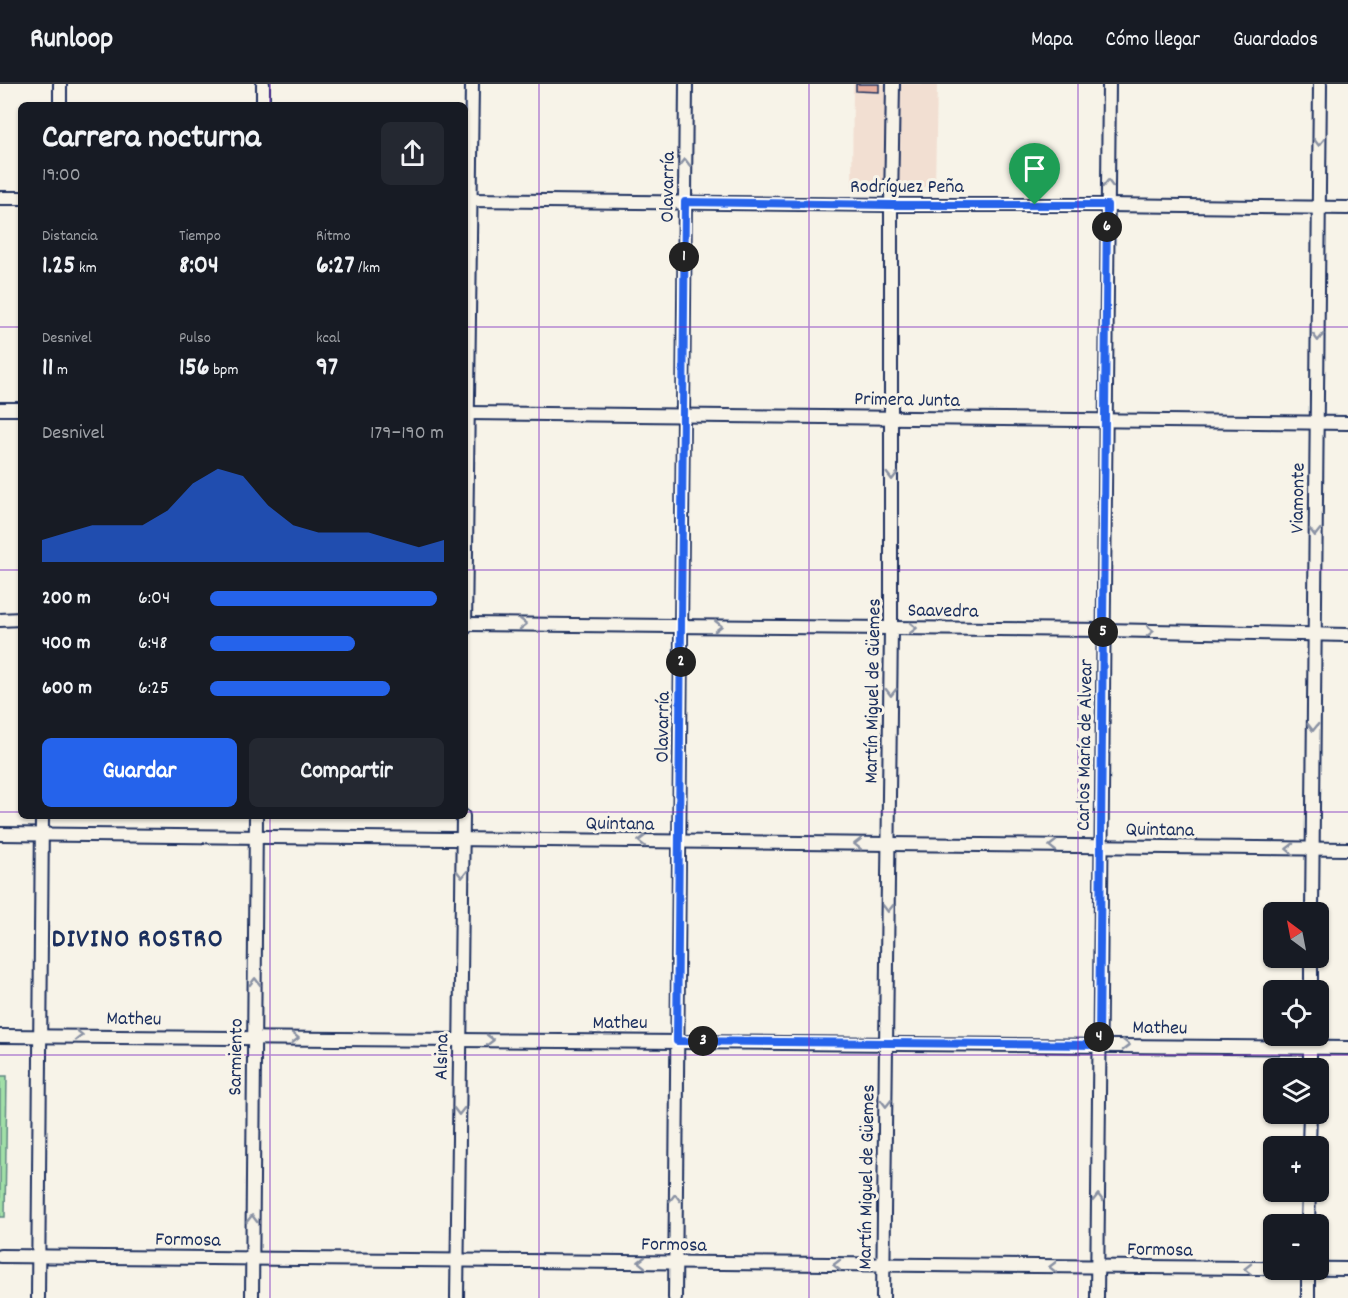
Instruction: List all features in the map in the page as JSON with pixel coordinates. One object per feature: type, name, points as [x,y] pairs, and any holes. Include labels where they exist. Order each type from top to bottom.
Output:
[{"type":"street","points":[[60,84],[60,102]]},
{"type":"street","points":[[263,84],[263,102]]},
{"type":"street","points":[[468,200],[472,84]]},
{"type":"street","name":"Olavarría","points":[[675,1298],[686,84]]},
{"type":"street","name":"Martín Miguel de Güemes","points":[[883,1298],[891,628],[893,84]]},
{"type":"street","name":"Carlos María de Alvear","points":[[1096,1298],[1109,84]]},
{"type":"street","name":"Viamonte","points":[[1312,902],[1320,84]]},
{"type":"street","points":[[0,198],[18,198]]},
{"type":"street","name":"Rodríguez Peña","points":[[468,200],[1348,208]]},
{"type":"street","points":[[0,410],[18,409]]},
{"type":"street","name":"Primera Junta","points":[[468,413],[1348,423]]},
{"type":"street","points":[[0,620],[18,619]]},
{"type":"street","name":"Saavedra","points":[[468,626],[1103,630],[1348,635]]},
{"type":"street","points":[[38,1298],[42,819]]},
{"type":"street","name":"Sarmiento","points":[[252,1298],[256,819]]},
{"type":"street","name":"Alsina","points":[[457,1298],[463,819]]},
{"type":"street","name":"Quintana","points":[[0,834],[1348,849]]},
{"type":"street","name":"Matheu","points":[[0,1036],[1099,1045],[1263,1042]]},
{"type":"street","name":"Matheu","points":[[1329,1044],[1348,1048]]},
{"type":"street","name":"Formosa","points":[[0,1256],[1263,1269]]},
{"type":"street","name":"Formosa","points":[[1329,1269],[1348,1269]]},
{"type":"street","points":[[1308,1280],[1308,1298]]},
{"type":"shaded area","points":[[853,84],[937,84],[935,187],[852,187]]},
{"type":"green space","points":[[0,1076],[7,1076],[5,1217],[0,1217]]},
{"type":"building","points":[[856,84],[879,84],[879,92],[856,91]]},
{"type":"district","name":"DIVINO ROSTRO","points":[[138,937]]},
{"type":"route","points":[[685,202],[1035,205],[1107,205],[1099,1045],[677,1041],[685,202]]}]
